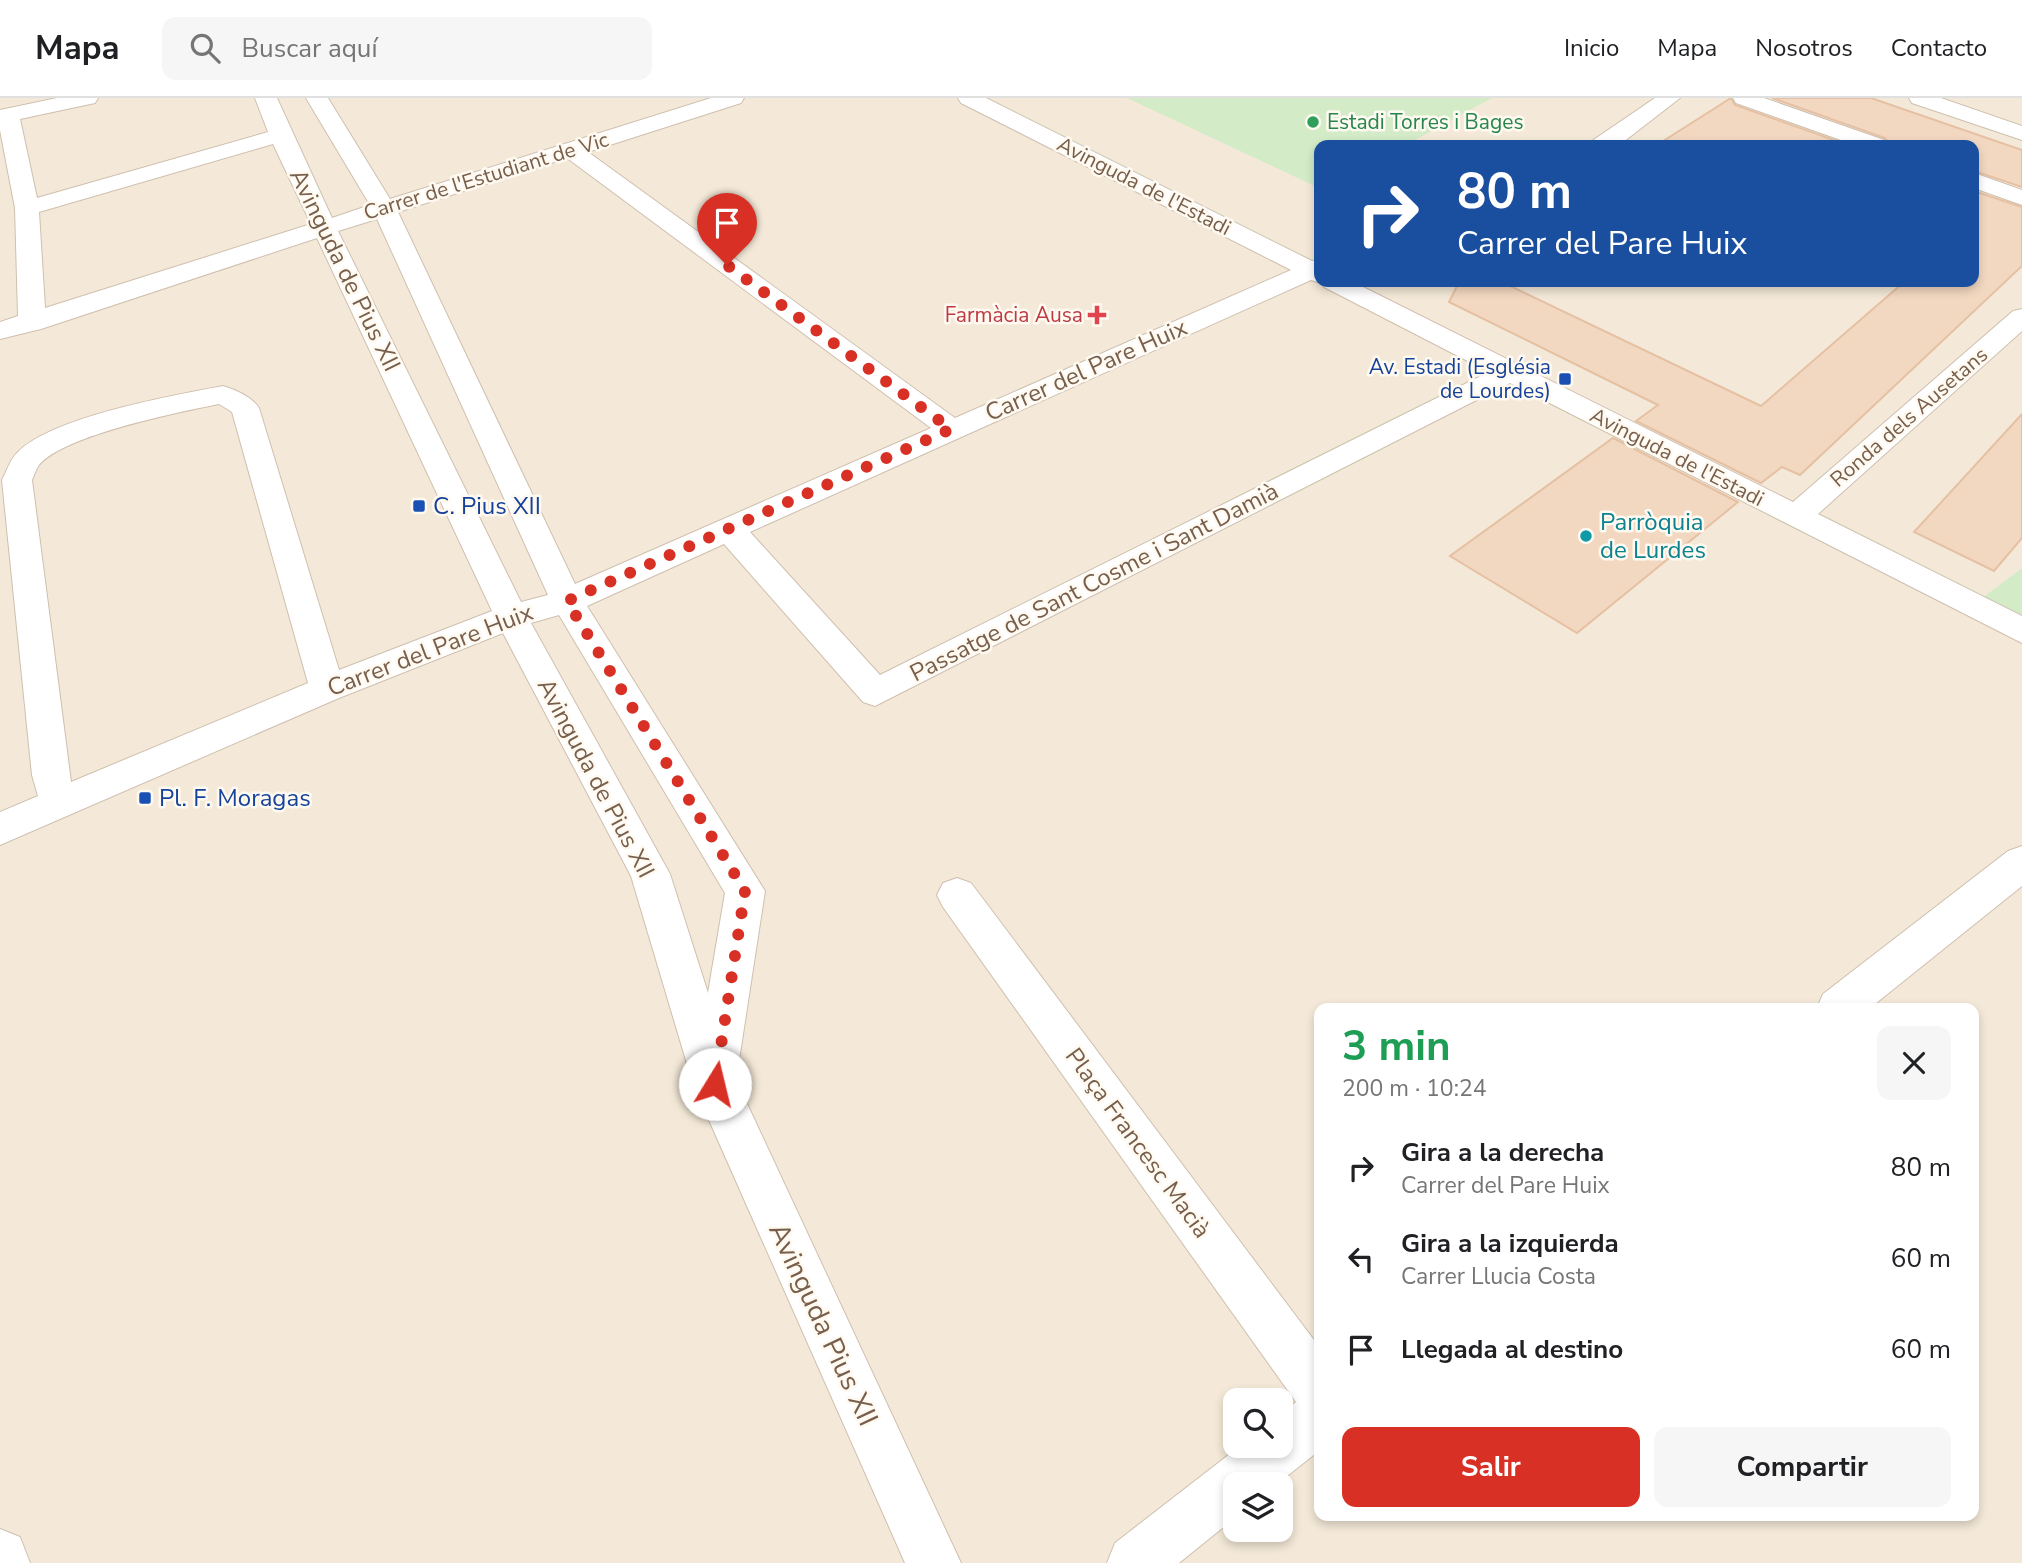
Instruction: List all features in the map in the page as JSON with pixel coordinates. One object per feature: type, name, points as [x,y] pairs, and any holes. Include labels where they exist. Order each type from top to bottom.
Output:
[{"type":"street","points":[[32,323],[27,208],[4,116],[87,98]]},
{"type":"street","name":"Avinguda de Pius XII","points":[[266,98],[280,135],[511,617],[650,874],[715,1084]]},
{"type":"street","points":[[317,98],[384,208],[567,601],[745,891],[715,1084]]},
{"type":"street","name":"Carrer de l'Estudiant de Vic","points":[[0,331],[733,98]]},
{"type":"street","name":"Avinguda de l'Estadi","points":[[969,98],[1314,270]]},
{"type":"street","points":[[1609,140],[1669,98]]},
{"type":"street","points":[[1744,98],[1862,140]]},
{"type":"street","points":[[1920,98],[2022,133]]},
{"type":"street","points":[[1979,118],[2001,100]]},
{"type":"street","points":[[27,208],[280,135]]},
{"type":"street","points":[[571,150],[951,429]]},
{"type":"street","points":[[1979,182],[2022,198]]},
{"type":"street","name":"Carrer del Pare Huix","points":[[0,829],[327,688],[511,617],[567,601],[951,429],[1314,277]]},
{"type":"street","name":"Avinguda de l'Estadi","points":[[1346,287],[2022,631]]},
{"type":"street","name":"Ronda dels Ausetans","points":[[1796,517],[2022,317]]},
{"type":"street","name":"Passatge de Sant Cosme i Sant Damià","points":[[728,528],[875,693],[1511,372]]},
{"type":"street","points":[[58,802],[51,775],[17,480],[28,458],[61,438],[183,402],[210,397],[223,395],[245,408],[327,688]]},
{"type":"street","points":[[1844,1003],[2022,863]]},
{"type":"street","name":"Plaça Francesc Macià","points":[[957,895],[1314,1383]]},
{"type":"street","name":"Avinguda Pius XII","points":[[715,1084],[933,1563]]},
{"type":"street","points":[[1135,1563],[1314,1421]]},
{"type":"street","points":[[0,1557],[2,1563]]},
{"type":"shaded area","points":[[0,98],[2022,98],[2022,1563],[0,1563]]},
{"type":"green space","name":"Estadi Torres i Bages","points":[[1127,98],[1492,98],[1415,140],[1314,140],[1314,186]]},
{"type":"green space","points":[[2022,568],[2022,631],[1973,605]]},
{"type":"building","points":[[1731,98],[1735,105],[1834,140],[1665,140]]},
{"type":"building","points":[[1772,98],[1871,98],[2022,150],[2022,187],[1979,173],[1979,140],[1885,138]]},
{"type":"building","points":[[1979,193],[2022,207],[2022,266],[1800,475],[1782,467],[1761,483],[1636,421],[1658,405],[1449,302],[1456,287],[1512,287],[1761,406],[1898,287],[1979,287]]},
{"type":"building","points":[[2022,414],[2022,538],[1994,571],[1914,532]]},
{"type":"building","name":"Parròquia de Lurdes","points":[[1613,438],[1738,502],[1577,633],[1450,556]]},
{"type":"place","name":"Estadi Torres i Bages","points":[[1313,122]]},
{"type":"place","name":"Farmàcia Ausa","points":[[1097,315]]},
{"type":"place","name":"Av. Estadi (Església de Lourdes)","points":[[1565,379]]},
{"type":"place","name":"C. Pius XII","points":[[419,506]]},
{"type":"place","name":"Parròquia de Lurdes","points":[[1586,536]]},
{"type":"place","name":"Pl. F. Moragas","points":[[145,798]]},
{"type":"route","points":[[715,1084],[745,891],[567,601],[951,429],[727,265]]}]
